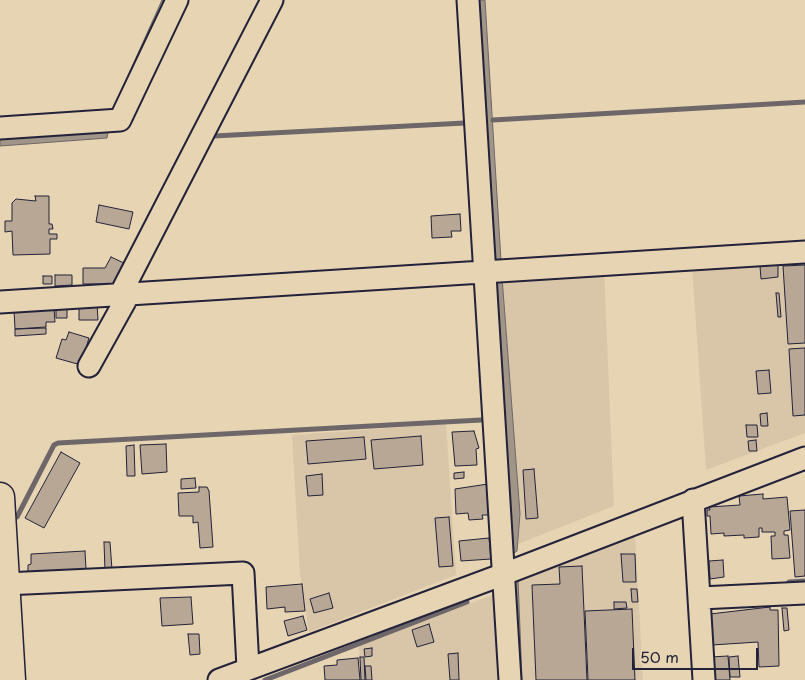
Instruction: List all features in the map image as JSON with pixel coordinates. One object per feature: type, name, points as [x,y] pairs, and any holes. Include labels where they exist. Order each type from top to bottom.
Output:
[{"type":"main road","points":[[0,496],[11,680]]},
{"type":"street","points":[[0,128],[120,120],[177,0]]},
{"type":"street","points":[[90,366],[272,0]]},
{"type":"street","points":[[468,0],[492,272],[510,680]]},
{"type":"street","points":[[0,302],[805,252]]},
{"type":"street","points":[[219,680],[504,574],[805,458]]},
{"type":"street","points":[[693,500],[704,680]]},
{"type":"street","points":[[6,584],[243,573],[248,668]]},
{"type":"street","points":[[700,598],[805,593]]},
{"type":"shaded area","points":[[162,0],[171,0],[118,111],[113,109]]},
{"type":"shaded area","points":[[475,0],[485,0],[502,277],[520,514],[517,551],[511,555]]},
{"type":"shaded area","points":[[109,128],[107,138],[0,146],[0,135]]},
{"type":"shaded area","points":[[805,259],[805,433],[706,470],[692,266]]},
{"type":"shaded area","points":[[604,270],[614,506],[518,544],[520,514],[502,277]]},
{"type":"shaded area","points":[[446,424],[456,575],[309,632],[300,574],[292,435]]},
{"type":"shaded area","points":[[635,533],[643,680],[522,680],[518,579]]},
{"type":"shaded area","points":[[518,579],[522,680],[518,680],[512,582]]},
{"type":"shaded area","points":[[497,593],[503,680],[360,680],[359,646]]},
{"type":"building","points":[[35,196],[49,196],[49,224],[52,224],[53,229],[49,229],[49,234],[57,234],[57,239],[50,239],[50,254],[13,255],[12,231],[5,232],[5,221],[12,221],[12,203],[16,199],[36,201]]},
{"type":"building","points":[[99,205],[133,212],[129,229],[96,222]]},
{"type":"building","points":[[460,214],[461,231],[451,231],[452,237],[432,238],[431,216]]},
{"type":"building","points":[[111,257],[126,264],[116,284],[83,284],[83,268],[105,268]]},
{"type":"building","points":[[778,265],[778,277],[761,279],[760,266]]},
{"type":"building","points":[[805,265],[805,343],[788,344],[783,266]]},
{"type":"building","points":[[55,275],[72,275],[72,285],[55,286]]},
{"type":"building","points":[[43,276],[52,276],[52,284],[43,284]]},
{"type":"building","points":[[776,293],[779,293],[781,317],[778,317]]},
{"type":"building","points":[[97,304],[98,320],[79,320],[79,305]]},
{"type":"building","points":[[67,306],[67,318],[56,318],[56,307]]},
{"type":"building","points":[[54,308],[55,322],[46,322],[46,327],[15,329],[14,310]]},
{"type":"building","points":[[46,328],[46,334],[15,336],[15,329]]},
{"type":"building","points":[[69,332],[89,338],[81,365],[56,358],[62,339],[66,340]]},
{"type":"building","points":[[805,348],[805,415],[793,416],[789,349]]},
{"type":"building","points":[[769,370],[771,393],[758,394],[756,371]]},
{"type":"building","points":[[767,413],[768,426],[761,426],[760,414]]},
{"type":"building","points":[[746,425],[757,425],[758,437],[747,437]]},
{"type":"building","points":[[474,431],[479,448],[476,449],[477,465],[455,466],[452,432]]},
{"type":"building","points":[[421,436],[423,465],[374,469],[371,440]]},
{"type":"building","points":[[364,437],[366,459],[308,464],[306,441]]},
{"type":"building","points":[[756,440],[757,451],[749,451],[748,441]]},
{"type":"building","points":[[166,444],[167,472],[142,474],[140,445]]},
{"type":"building","points":[[134,445],[135,476],[127,476],[126,446]]},
{"type":"building","points":[[61,452],[80,463],[44,528],[25,518]]},
{"type":"building","points":[[534,469],[538,518],[526,519],[523,470]]},
{"type":"building","points":[[464,472],[464,478],[454,479],[454,473]]},
{"type":"building","points":[[322,474],[323,495],[308,496],[306,476]]},
{"type":"building","points":[[195,478],[196,488],[181,489],[181,479]]},
{"type":"building","points":[[488,484],[491,515],[482,515],[483,519],[469,520],[468,513],[456,514],[455,489]]},
{"type":"building","points":[[199,487],[207,487],[209,491],[213,547],[200,548],[198,522],[193,523],[193,516],[179,516],[178,493],[199,492]]},
{"type":"building","points":[[763,494],[763,499],[787,497],[790,530],[784,531],[784,535],[788,535],[790,558],[772,559],[771,536],[775,536],[775,532],[762,532],[762,528],[759,528],[759,537],[744,538],[744,535],[724,536],[724,533],[711,534],[710,516],[707,516],[707,510],[710,510],[709,507],[740,505],[739,496]]},
{"type":"building","points":[[805,510],[805,576],[795,577],[790,511]]},
{"type":"building","points":[[449,517],[453,566],[439,567],[435,518]]},
{"type":"building","points":[[489,538],[491,559],[461,561],[459,541]]},
{"type":"building","points":[[104,542],[110,542],[112,570],[105,571]]},
{"type":"building","points":[[85,551],[86,569],[28,572],[28,565],[31,564],[31,554]]},
{"type":"building","points":[[621,554],[635,554],[636,582],[623,582]]},
{"type":"building","points":[[723,560],[724,577],[710,579],[709,561]]},
{"type":"building","points":[[582,566],[587,680],[536,680],[532,585],[560,584],[559,567]]},
{"type":"building","points":[[302,584],[305,611],[285,612],[285,607],[267,609],[266,587]]},
{"type":"building","points":[[631,589],[637,589],[638,602],[632,602]]},
{"type":"building","points":[[329,593],[333,608],[314,613],[310,599]]},
{"type":"building","points":[[191,597],[193,624],[162,626],[160,598]]},
{"type":"building","points":[[614,602],[626,602],[627,608],[614,609]]},
{"type":"building","points":[[770,607],[770,610],[778,610],[779,666],[759,667],[758,642],[712,645],[710,614]]},
{"type":"building","points":[[782,608],[787,608],[789,630],[784,631]]},
{"type":"building","points":[[632,609],[635,680],[588,680],[585,611]]},
{"type":"building","points":[[303,616],[307,630],[288,636],[284,621]]},
{"type":"building","points":[[429,624],[434,642],[417,647],[412,630]]},
{"type":"building","points":[[188,634],[199,634],[200,654],[190,655]]},
{"type":"building","points":[[372,648],[372,656],[365,657],[364,649]]},
{"type":"building","points":[[458,653],[459,680],[450,680],[448,654]]},
{"type":"building","points":[[728,656],[730,680],[713,680],[711,657]]},
{"type":"building","points":[[738,656],[740,677],[730,677],[729,657]]},
{"type":"building","points":[[360,657],[364,657],[365,680],[361,680]]},
{"type":"building","points":[[358,658],[360,680],[325,680],[324,666],[337,665],[337,660]]},
{"type":"building","points":[[365,666],[371,666],[372,680],[366,680]]},
{"type":"waterway","points":[[493,120],[805,102]]},
{"type":"waterway","points":[[214,136],[465,123]]},
{"type":"waterway","points":[[17,517],[54,445],[58,443],[481,420]]},
{"type":"waterway","points":[[789,582],[805,581]]},
{"type":"waterway","points":[[265,680],[467,602]]}]
